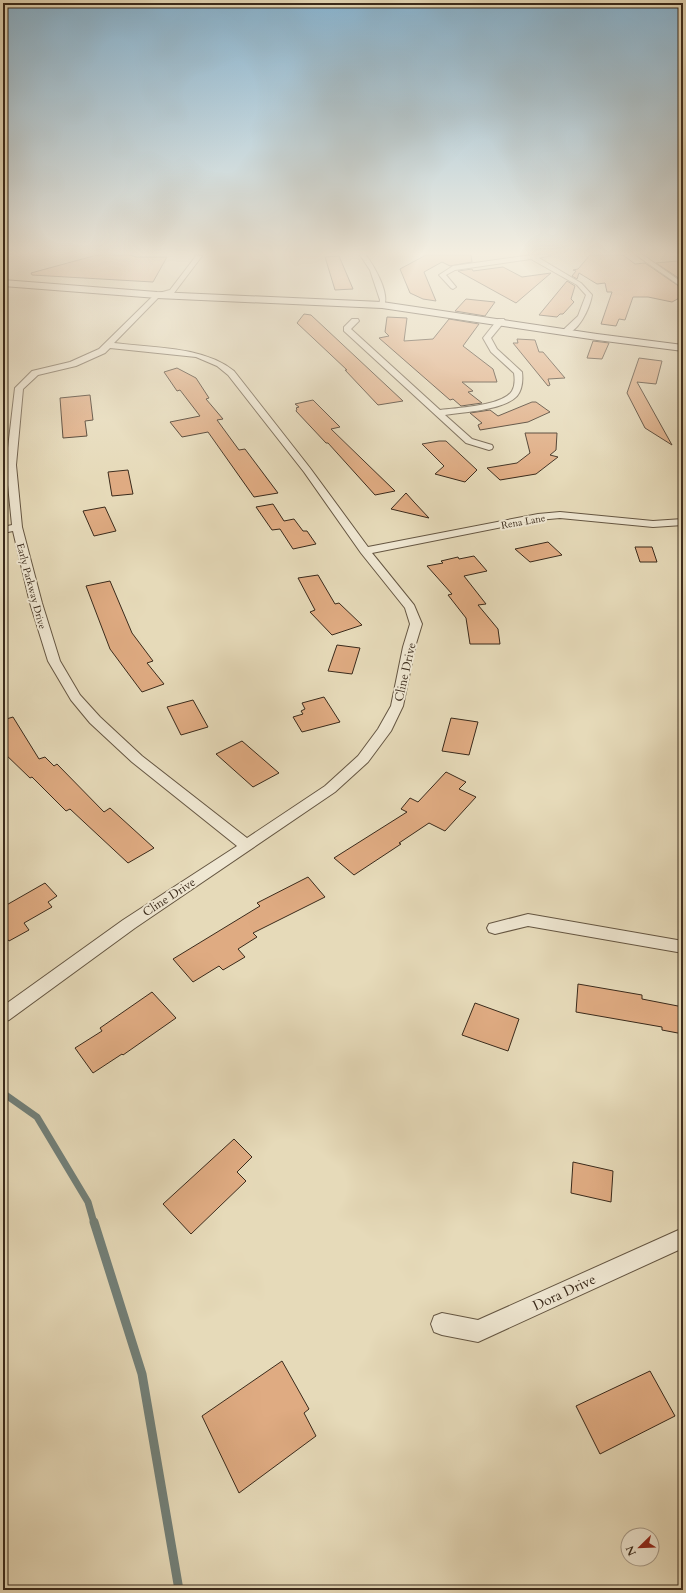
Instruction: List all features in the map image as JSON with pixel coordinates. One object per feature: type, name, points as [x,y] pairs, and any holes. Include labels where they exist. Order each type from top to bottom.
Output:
[{"type":"street","name":"Early Parkway Drive","points":[[123,329],[102,351],[73,364],[35,373],[19,388],[11,465],[17,527],[36,603],[54,661],[75,697],[95,720],[137,759],[247,846]]},
{"type":"street","points":[[347,329],[469,441],[489,447]]},
{"type":"street","points":[[439,413],[494,404],[508,399],[515,392],[519,378],[518,372],[494,350],[488,338],[495,329]]},
{"type":"street","points":[[550,329],[683,348]]},
{"type":"street","points":[[565,332],[570,329]]},
{"type":"street","name":"Cline Drive","points":[[3,1015],[129,924],[330,789],[363,758],[384,731],[397,706],[409,647],[416,624],[410,607],[365,551],[307,470],[231,373],[220,364],[197,355],[107,345]]},
{"type":"street","name":"Rena Lane","points":[[365,551],[538,517],[560,515],[653,524],[683,522]]},
{"type":"street","points":[[3,530],[17,527]]},
{"type":"street","points":[[495,928],[528,920],[683,946]]},
{"type":"street","name":"Dora Drive","points":[[442,1324],[478,1331],[683,1238]]},
{"type":"building","points":[[304,329],[326,329],[403,401],[378,405],[345,370],[347,370]]},
{"type":"building","points":[[385,329],[406,329],[404,341],[433,339],[441,329],[475,329],[463,346],[493,369],[497,382],[462,382],[473,391],[468,392],[482,403],[461,406],[453,399],[450,400],[379,338],[389,336],[385,332]]},
{"type":"building","points":[[517,339],[535,340],[539,352],[543,352],[565,378],[548,379],[550,385],[548,386],[513,343],[518,343]]},
{"type":"building","points":[[593,341],[609,343],[602,359],[587,358]]},
{"type":"building","points":[[639,358],[662,361],[656,384],[637,382],[672,445],[645,428],[627,393]]},
{"type":"building","points":[[177,368],[196,378],[209,398],[206,399],[223,419],[217,420],[239,450],[245,449],[278,493],[254,497],[208,432],[182,437],[170,422],[200,416],[180,390],[177,391],[164,372]]},
{"type":"building","points":[[90,395],[93,420],[85,421],[87,436],[63,438],[60,398]]},
{"type":"building","points":[[313,400],[340,427],[331,429],[395,491],[375,495],[328,443],[326,443],[296,411],[296,408],[299,407],[295,404]]},
{"type":"building","points":[[532,402],[536,402],[550,412],[528,422],[480,430],[478,425],[482,423],[470,413],[490,410],[498,416]]},
{"type":"building","points":[[525,433],[557,433],[556,450],[550,455],[558,457],[536,474],[500,480],[487,468],[517,463],[530,453]]},
{"type":"building","points":[[446,441],[477,470],[465,482],[435,474],[444,466],[422,444]]},
{"type":"building","points":[[128,470],[133,494],[112,496],[108,472]]},
{"type":"building","points":[[406,493],[414,502],[429,518],[391,509]]},
{"type":"building","points":[[273,504],[284,521],[294,519],[303,531],[307,531],[316,544],[293,549],[280,529],[272,530],[256,507]]},
{"type":"building","points":[[105,507],[116,531],[94,536],[83,511]]},
{"type":"building","points":[[548,542],[562,555],[530,562],[515,549]]},
{"type":"building","points":[[635,547],[652,547],[657,562],[640,562]]},
{"type":"building","points":[[474,556],[487,571],[464,576],[486,604],[478,605],[498,629],[500,644],[470,644],[466,618],[448,595],[452,594],[427,566],[443,563],[441,561],[458,557],[459,559]]},
{"type":"building","points":[[318,575],[335,604],[339,603],[362,625],[332,635],[310,612],[315,610],[298,578]]},
{"type":"building","points":[[110,581],[132,633],[153,661],[147,663],[164,684],[142,692],[110,649],[86,586]]},
{"type":"building","points":[[337,645],[360,648],[352,674],[328,671]]},
{"type":"building","points":[[324,697],[340,722],[302,732],[293,717],[303,714],[301,711],[305,709],[302,703]]},
{"type":"building","points":[[193,700],[208,727],[181,735],[167,707]]},
{"type":"building","points":[[13,717],[39,759],[45,757],[54,766],[57,764],[104,812],[110,808],[154,848],[128,863],[70,809],[66,811],[32,777],[30,778],[3,752],[3,720]]},
{"type":"building","points":[[451,718],[478,722],[469,755],[442,751]]},
{"type":"building","points":[[242,741],[279,773],[253,787],[216,754]]},
{"type":"building","points":[[446,772],[466,782],[459,789],[476,797],[445,831],[429,823],[399,843],[401,844],[354,875],[334,858],[407,812],[401,809],[410,798],[418,802]]},
{"type":"building","points":[[308,877],[325,897],[253,933],[257,937],[238,949],[245,957],[223,970],[219,966],[193,982],[173,959],[260,906],[257,903]]},
{"type":"building","points":[[45,883],[57,896],[48,902],[52,907],[24,923],[29,930],[9,941],[3,934],[3,907]]},
{"type":"building","points":[[578,984],[642,995],[642,999],[683,1007],[683,1034],[662,1030],[662,1027],[576,1012]]},
{"type":"building","points":[[152,992],[176,1018],[123,1055],[122,1054],[93,1073],[75,1048],[102,1031],[100,1028]]},
{"type":"building","points":[[475,1003],[519,1019],[508,1051],[462,1035]]},
{"type":"building","points":[[234,1139],[252,1157],[237,1172],[246,1181],[191,1234],[163,1204]]},
{"type":"building","points":[[573,1162],[613,1171],[611,1202],[571,1193]]},
{"type":"building","points":[[282,1361],[309,1409],[304,1413],[316,1436],[239,1493],[202,1416]]},
{"type":"building","points":[[650,1371],[675,1416],[600,1454],[576,1406]]},
{"type":"waterway","points":[[3,1093],[37,1117],[88,1202],[94,1223]]},
{"type":"waterway","points":[[94,1222],[142,1374],[179,1590]]}]
